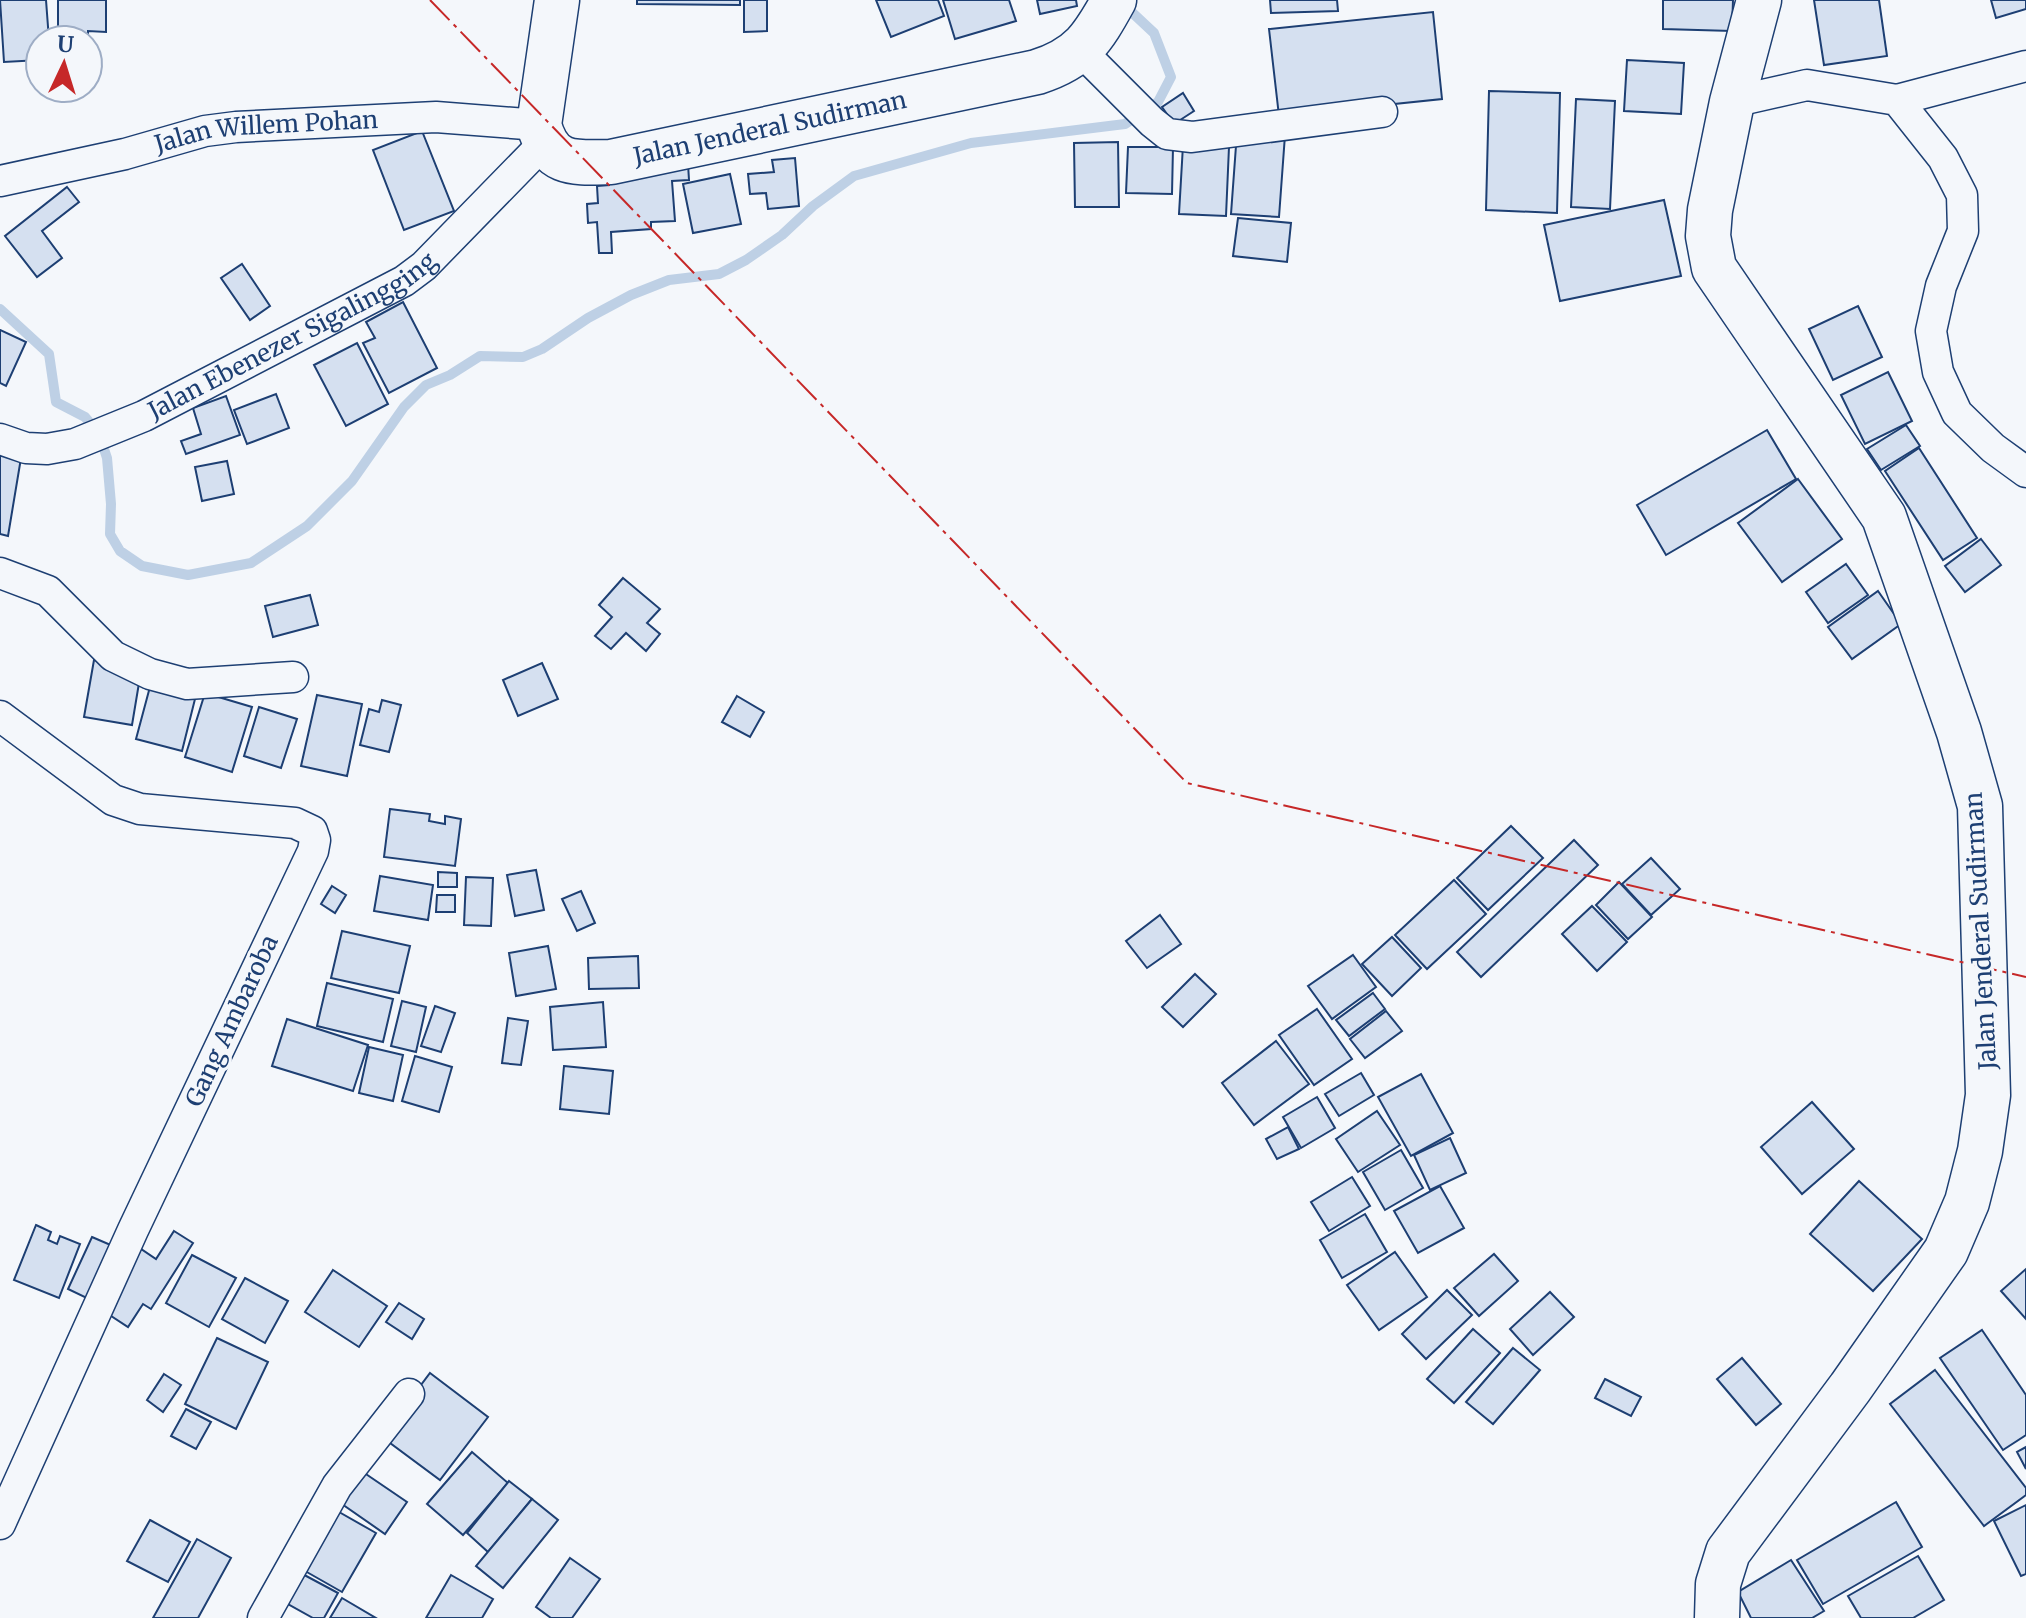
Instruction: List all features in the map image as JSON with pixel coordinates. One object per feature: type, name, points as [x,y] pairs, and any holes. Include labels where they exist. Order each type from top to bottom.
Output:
[{"type":"main road","points":[[542,134],[557,0]]},
{"type":"main road","name":"Jalan Jenderal Sudirman","points":[[1717,1618],[1718,1584],[1728,1552],[1850,1388],[1946,1251],[1967,1202],[1980,1151],[1988,1095],[1980,806],[1972,772],[1884,517],[1714,268],[1708,236],[1710,210],[1732,102],[1759,0]]},
{"type":"main road","name":"Jalan Jenderal Sudirman","points":[[542,134],[553,154],[569,161],[611,162],[1037,72],[1061,64],[1097,27]]},
{"type":"street","points":[[1097,27],[1120,91],[1167,134],[1192,137],[1382,112]]},
{"type":"street","points":[[1732,102],[1807,85],[1897,100],[2026,66]]},
{"type":"street","points":[[1897,100],[1943,158],[1962,195],[1963,231],[1941,286],[1931,331],[1938,372],[1957,413],[1993,448],[2026,472]]},
{"type":"street","name":"Jalan Willem Pohan","points":[[0,181],[125,154],[205,131],[236,127],[436,117],[542,134]]},
{"type":"street","name":"Jalan Ebenezer Sigalingging","points":[[0,439],[26,448],[47,449],[75,444],[124,424],[404,281],[442,248],[542,134]]},
{"type":"street","points":[[0,573],[48,591],[113,656],[150,674],[187,684],[293,677]]},
{"type":"street","name":"Gang Ambaroba","points":[[0,716],[113,800],[140,809],[295,823],[312,831],[315,840],[313,851],[133,1230],[0,1524]]},
{"type":"street","points":[[263,1618],[337,1486],[409,1394]]},
{"type":"building","points":[[0,0],[46,0],[48,24],[24,24],[24,61],[4,62]]},
{"type":"building","points":[[58,0],[106,0],[106,32],[104,24],[58,24]]},
{"type":"building","points":[[637,0],[740,0],[740,5],[637,4]]},
{"type":"building","points":[[744,0],[767,0],[767,31],[744,32]]},
{"type":"building","points":[[876,0],[938,0],[944,16],[891,37]]},
{"type":"building","points":[[943,0],[1009,0],[1016,21],[955,39]]},
{"type":"building","points":[[1037,0],[1076,0],[1077,6],[1040,14]]},
{"type":"building","points":[[1270,0],[1337,0],[1338,11],[1271,13]]},
{"type":"building","points":[[1663,0],[1733,0],[1732,31],[1663,29]]},
{"type":"building","points":[[1814,0],[1879,0],[1887,56],[1824,65]]},
{"type":"building","points":[[1991,0],[2026,0],[2026,9],[1996,18]]},
{"type":"building","points":[[1433,12],[1442,99],[1279,116],[1269,29]]},
{"type":"building","points":[[1627,60],[1684,63],[1681,114],[1624,111]]},
{"type":"building","points":[[1489,91],[1560,93],[1557,213],[1486,210]]},
{"type":"building","points":[[1183,93],[1194,111],[1174,124],[1162,107]]},
{"type":"building","points":[[1576,99],[1615,101],[1610,209],[1571,207]]},
{"type":"building","points":[[422,131],[454,211],[404,230],[373,150]]},
{"type":"building","points":[[1237,132],[1285,135],[1279,217],[1231,214]]},
{"type":"building","points":[[1118,142],[1119,207],[1075,207],[1074,143]]},
{"type":"building","points":[[1183,145],[1229,147],[1226,216],[1179,214]]},
{"type":"building","points":[[1128,147],[1173,147],[1172,194],[1126,193]]},
{"type":"building","points":[[795,158],[799,206],[768,209],[766,193],[750,194],[748,174],[774,172],[772,160]]},
{"type":"building","points":[[688,164],[689,180],[672,181],[675,221],[651,222],[651,229],[611,232],[612,253],[599,253],[597,222],[588,223],[587,204],[598,203],[597,186],[609,185],[608,169]]},
{"type":"building","points":[[730,174],[741,224],[693,233],[683,184]]},
{"type":"building","points":[[67,187],[79,202],[42,231],[62,258],[37,277],[5,236]]},
{"type":"building","points":[[1664,200],[1681,276],[1560,301],[1544,225]]},
{"type":"building","points":[[1238,218],[1291,223],[1287,262],[1233,256]]},
{"type":"building","points":[[242,264],[270,306],[250,320],[221,278]]},
{"type":"building","points":[[403,302],[437,368],[389,393],[363,343],[375,338],[366,322]]},
{"type":"building","points":[[1858,306],[1882,357],[1833,380],[1809,329]]},
{"type":"building","points":[[0,330],[26,342],[6,386],[0,383]]},
{"type":"building","points":[[357,343],[388,404],[346,426],[314,365]]},
{"type":"building","points":[[1888,372],[1912,421],[1865,444],[1841,395]]},
{"type":"building","points":[[276,394],[289,428],[247,444],[234,410]]},
{"type":"building","points":[[226,396],[240,435],[186,454],[181,441],[201,434],[193,408]]},
{"type":"building","points":[[1906,425],[1920,446],[1881,470],[1867,449]]},
{"type":"building","points":[[1767,430],[1796,479],[1666,555],[1637,505]]},
{"type":"building","points":[[0,448],[22,452],[8,536],[0,534]]},
{"type":"building","points":[[1919,448],[1977,538],[1943,560],[1885,471]]},
{"type":"building","points":[[227,461],[234,494],[202,501],[195,467]]},
{"type":"building","points":[[1798,479],[1842,539],[1782,582],[1738,523]]},
{"type":"building","points":[[1981,539],[2001,565],[1965,592],[1945,566]]},
{"type":"building","points":[[1846,564],[1868,595],[1828,623],[1806,592]]},
{"type":"building","points":[[623,578],[660,609],[647,623],[660,634],[646,651],[626,633],[611,649],[595,636],[612,617],[599,605]]},
{"type":"building","points":[[1878,591],[1901,624],[1852,659],[1828,627]]},
{"type":"building","points":[[310,595],[318,625],[273,637],[265,606]]},
{"type":"building","points":[[94,660],[117,664],[140,677],[132,725],[84,717]]},
{"type":"building","points":[[542,663],[558,699],[518,716],[503,680]]},
{"type":"building","points":[[151,683],[196,695],[182,751],[136,739]]},
{"type":"building","points":[[205,693],[252,707],[232,772],[185,757]]},
{"type":"building","points":[[317,695],[362,704],[347,776],[301,766]]},
{"type":"building","points":[[737,696],[764,712],[750,737],[722,722]]},
{"type":"building","points":[[382,700],[401,705],[389,752],[360,745],[369,709],[379,712]]},
{"type":"building","points":[[259,707],[297,719],[281,768],[244,756]]},
{"type":"building","points":[[390,809],[430,814],[429,821],[445,824],[445,816],[461,819],[455,866],[384,857]]},
{"type":"building","points":[[1511,826],[1543,858],[1488,910],[1457,878]]},
{"type":"building","points":[[1574,840],[1598,865],[1481,977],[1457,952]]},
{"type":"building","points":[[1651,858],[1680,889],[1651,915],[1622,884]]},
{"type":"building","points":[[536,870],[544,910],[515,916],[507,875]]},
{"type":"building","points":[[438,872],[457,873],[457,887],[438,887]]},
{"type":"building","points":[[380,876],[433,885],[428,920],[374,911]]},
{"type":"building","points":[[466,877],[493,878],[491,926],[464,925]]},
{"type":"building","points":[[1454,880],[1486,914],[1427,969],[1395,935]]},
{"type":"building","points":[[1619,882],[1652,917],[1628,939],[1596,905]]},
{"type":"building","points":[[332,886],[346,895],[335,913],[321,904]]},
{"type":"building","points":[[581,891],[595,923],[577,931],[562,899]]},
{"type":"building","points":[[437,895],[455,895],[455,912],[436,912]]},
{"type":"building","points":[[1592,906],[1627,942],[1597,971],[1562,934]]},
{"type":"building","points":[[1160,915],[1181,944],[1147,968],[1126,941]]},
{"type":"building","points":[[342,931],[410,946],[399,993],[331,978]]},
{"type":"building","points":[[1392,937],[1421,968],[1392,996],[1362,964]]},
{"type":"building","points":[[548,946],[556,989],[516,996],[509,953]]},
{"type":"building","points":[[1353,955],[1376,987],[1332,1019],[1308,986]]},
{"type":"building","points":[[638,956],[639,988],[589,989],[588,958]]},
{"type":"building","points":[[1195,974],[1216,994],[1183,1027],[1162,1007]]},
{"type":"building","points":[[327,983],[393,999],[383,1042],[317,1026]]},
{"type":"building","points":[[1373,993],[1385,1009],[1349,1036],[1336,1020]]},
{"type":"building","points":[[402,1001],[426,1007],[416,1052],[391,1046]]},
{"type":"building","points":[[603,1002],[606,1047],[553,1050],[550,1007]]},
{"type":"building","points":[[435,1006],[455,1013],[441,1052],[421,1046]]},
{"type":"building","points":[[1317,1009],[1352,1059],[1314,1085],[1279,1035]]},
{"type":"building","points":[[1386,1011],[1402,1031],[1365,1058],[1350,1039]]},
{"type":"building","points":[[508,1018],[528,1021],[521,1065],[502,1063]]},
{"type":"building","points":[[287,1019],[368,1045],[353,1091],[272,1066]]},
{"type":"building","points":[[1276,1041],[1309,1084],[1254,1125],[1222,1083]]},
{"type":"building","points":[[369,1047],[403,1055],[393,1101],[359,1093]]},
{"type":"building","points":[[415,1056],[452,1067],[439,1112],[402,1101]]},
{"type":"building","points":[[564,1066],[613,1071],[609,1114],[560,1109]]},
{"type":"building","points":[[1361,1073],[1374,1095],[1339,1116],[1325,1094]]},
{"type":"building","points":[[1421,1074],[1453,1133],[1411,1156],[1378,1097]]},
{"type":"building","points":[[1317,1097],[1335,1128],[1301,1148],[1283,1117]]},
{"type":"building","points":[[1812,1102],[1854,1149],[1802,1194],[1761,1147]]},
{"type":"building","points":[[1377,1111],[1400,1145],[1358,1172],[1336,1139]]},
{"type":"building","points":[[1288,1127],[1299,1149],[1277,1159],[1266,1139]]},
{"type":"building","points":[[1450,1138],[1466,1173],[1430,1190],[1414,1155]]},
{"type":"building","points":[[1401,1150],[1423,1188],[1385,1210],[1363,1172]]},
{"type":"building","points":[[1352,1177],[1370,1206],[1329,1231],[1311,1202]]},
{"type":"building","points":[[1859,1181],[1922,1239],[1873,1291],[1810,1234]]},
{"type":"building","points":[[1440,1186],[1464,1228],[1418,1253],[1394,1211]]},
{"type":"building","points":[[1365,1214],[1387,1252],[1342,1278],[1320,1240]]},
{"type":"building","points":[[36,1225],[51,1232],[48,1240],[57,1244],[60,1236],[80,1244],[59,1298],[14,1280]]},
{"type":"building","points":[[174,1231],[193,1243],[151,1309],[143,1304],[128,1327],[102,1310],[141,1249],[156,1259]]},
{"type":"building","points":[[92,1237],[120,1249],[95,1302],[68,1289]]},
{"type":"building","points":[[1395,1252],[1427,1297],[1379,1330],[1347,1285]]},
{"type":"building","points":[[1494,1254],[1518,1281],[1479,1316],[1454,1288]]},
{"type":"building","points":[[192,1255],[236,1278],[209,1327],[166,1303]]},
{"type":"building","points":[[2026,1269],[2026,1319],[2001,1291]]},
{"type":"building","points":[[333,1270],[387,1306],[359,1347],[305,1312]]},
{"type":"building","points":[[245,1278],[288,1301],[265,1343],[222,1319]]},
{"type":"building","points":[[1447,1290],[1472,1315],[1426,1359],[1402,1334]]},
{"type":"building","points":[[1550,1292],[1574,1317],[1533,1355],[1510,1329]]},
{"type":"building","points":[[399,1303],[424,1319],[412,1339],[386,1322]]},
{"type":"building","points":[[1473,1329],[1500,1353],[1454,1403],[1427,1379]]},
{"type":"building","points":[[1982,1330],[2026,1395],[2026,1435],[2003,1450],[1940,1358]]},
{"type":"building","points":[[217,1338],[268,1362],[236,1429],[185,1404]]},
{"type":"building","points":[[1513,1348],[1540,1370],[1493,1424],[1466,1402]]},
{"type":"building","points":[[1742,1358],[1781,1404],[1756,1425],[1717,1379]]},
{"type":"building","points":[[1935,1370],[2026,1488],[2026,1495],[1984,1526],[1890,1404]]},
{"type":"building","points":[[430,1373],[488,1417],[440,1480],[382,1437]]},
{"type":"building","points":[[164,1374],[181,1385],[163,1412],[147,1400]]},
{"type":"building","points":[[1605,1379],[1641,1397],[1631,1416],[1595,1398]]},
{"type":"building","points":[[186,1409],[211,1422],[196,1449],[171,1436]]},
{"type":"building","points":[[2026,1447],[2026,1469],[2017,1452]]},
{"type":"building","points":[[472,1452],[508,1483],[463,1535],[427,1504]]},
{"type":"building","points":[[360,1470],[407,1502],[385,1534],[339,1502]]},
{"type":"building","points":[[509,1481],[532,1499],[488,1552],[467,1533]]},
{"type":"building","points":[[532,1499],[558,1520],[503,1588],[476,1566]]},
{"type":"building","points":[[1896,1502],[1922,1547],[1823,1604],[1797,1560]]},
{"type":"building","points":[[2026,1505],[2026,1574],[2021,1576],[1994,1521]]},
{"type":"building","points":[[332,1508],[376,1533],[342,1592],[298,1567]]},
{"type":"building","points":[[150,1520],[190,1542],[168,1582],[127,1561]]},
{"type":"building","points":[[197,1539],[231,1558],[198,1618],[153,1618]]},
{"type":"building","points":[[1918,1556],[1944,1600],[1913,1618],[1861,1618],[1848,1596]]},
{"type":"building","points":[[570,1558],[600,1579],[572,1618],[551,1618],[536,1607]]},
{"type":"building","points":[[1791,1560],[1824,1611],[1812,1618],[1751,1618],[1738,1592]]},
{"type":"building","points":[[295,1570],[338,1593],[324,1618],[313,1618],[279,1599]]},
{"type":"building","points":[[451,1575],[493,1599],[482,1618],[426,1618]]},
{"type":"building","points":[[342,1598],[376,1618],[330,1618]]},
{"type":"waterway","points":[[0,309],[49,354],[56,402],[85,417],[99,434],[107,458],[110,534],[120,551],[142,566],[188,575],[251,563],[307,526],[352,481],[404,407],[426,385],[450,375],[480,356],[523,357],[542,349],[588,318],[631,295],[669,280],[719,274],[782,235],[813,206],[854,176],[971,143],[1125,124],[1158,102],[1171,77],[1154,33],[1123,4]]},
{"type":"power","points":[[430,0],[1187,783],[2026,977]]}]
